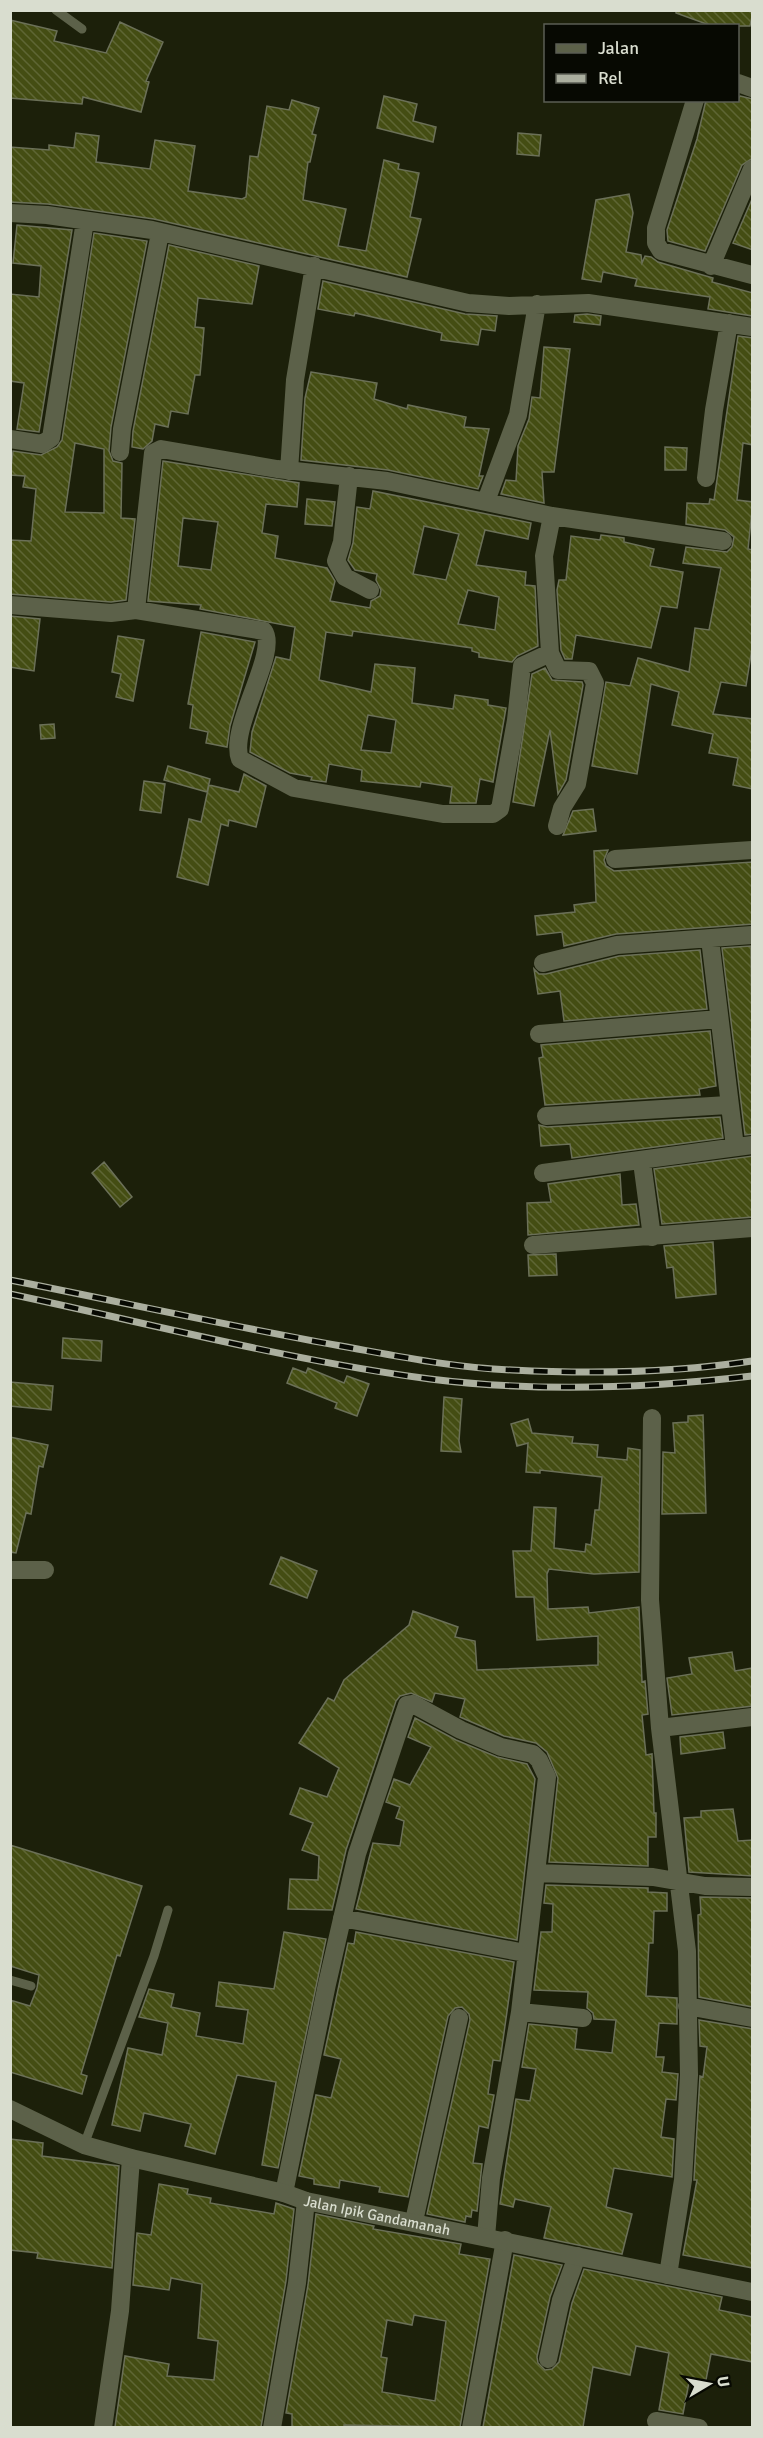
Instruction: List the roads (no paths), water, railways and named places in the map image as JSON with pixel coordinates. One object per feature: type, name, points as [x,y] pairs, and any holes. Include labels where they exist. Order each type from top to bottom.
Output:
[{"type":"street","points":[[739,82],[753,88]]},
{"type":"street","points":[[694,102],[655,236],[661,251],[711,266],[753,275]]},
{"type":"street","points":[[711,266],[753,170]]},
{"type":"street","points":[[10,213],[160,233],[291,264],[314,266],[372,283],[468,303],[588,303],[753,327]]},
{"type":"street","points":[[10,439],[42,444],[51,438],[85,222]]},
{"type":"street","points":[[120,452],[122,429],[160,233]]},
{"type":"street","points":[[289,471],[295,380],[314,266]]},
{"type":"street","points":[[486,501],[518,415],[537,304]]},
{"type":"street","points":[[706,478],[714,410],[729,323]]},
{"type":"street","points":[[136,610],[153,453],[157,450],[289,471],[349,476],[486,501],[552,516],[723,541]]},
{"type":"street","points":[[349,476],[343,533],[336,561],[345,577],[370,590]]},
{"type":"street","points":[[552,516],[544,556],[550,653],[558,670],[589,671],[595,683],[577,784],[562,808],[557,826]]},
{"type":"street","points":[[10,605],[111,613],[136,610],[264,631],[267,639],[239,733],[237,751],[240,759],[294,788],[443,814],[493,814],[500,809],[516,720],[522,666],[550,653]]},
{"type":"street","points":[[615,859],[753,850]]},
{"type":"street","points":[[543,963],[617,945],[753,935]]},
{"type":"street","points":[[543,1173],[744,1147],[728,1105],[710,939]]},
{"type":"street","points":[[540,1034],[719,1018]]},
{"type":"street","points":[[546,1116],[728,1105]]},
{"type":"street","points":[[642,1162],[652,1237]]},
{"type":"street","points":[[533,1245],[753,1228]]},
{"type":"street","points":[[652,1418],[649,1582],[660,1728],[687,1951],[689,2075],[683,2180],[668,2275]]},
{"type":"street","points":[[10,1570],[45,1570]]},
{"type":"street","points":[[284,2193],[357,1854],[375,1797],[410,1704],[501,1747],[533,1754],[539,1760],[547,1777],[520,2012],[491,2178],[495,2238],[471,2427]]},
{"type":"street","points":[[660,1728],[753,1718]]},
{"type":"street","points":[[537,1873],[653,1877],[705,1886],[753,1887]]},
{"type":"street","points":[[342,1918],[525,1953]]},
{"type":"street","points":[[687,2007],[753,2018]]},
{"type":"street","points":[[520,2012],[583,2018]]},
{"type":"street","points":[[414,2221],[459,2018]]},
{"type":"street","name":"Jalan Ipik Gandamanah","points":[[10,2109],[84,2145],[131,2158],[284,2193],[306,2201],[414,2221],[753,2292]]},
{"type":"street","points":[[104,2427],[120,2311],[131,2158]]},
{"type":"street","points":[[272,2427],[297,2283],[306,2201]]},
{"type":"street","points":[[548,2359],[561,2300],[577,2256]]},
{"type":"street","points":[[656,2421],[699,2427]]},
{"type":"lane","points":[[56,10],[82,29]]},
{"type":"lane","points":[[84,2145],[154,1956],[168,1910]]},
{"type":"lane","points":[[10,1980],[31,1986]]},
{"type":"railway","points":[[10,1280],[299,1338],[469,1367],[632,1372],[752,1361]]},
{"type":"railway","points":[[10,1294],[272,1352],[430,1379],[510,1386],[591,1387],[752,1376]]}]
